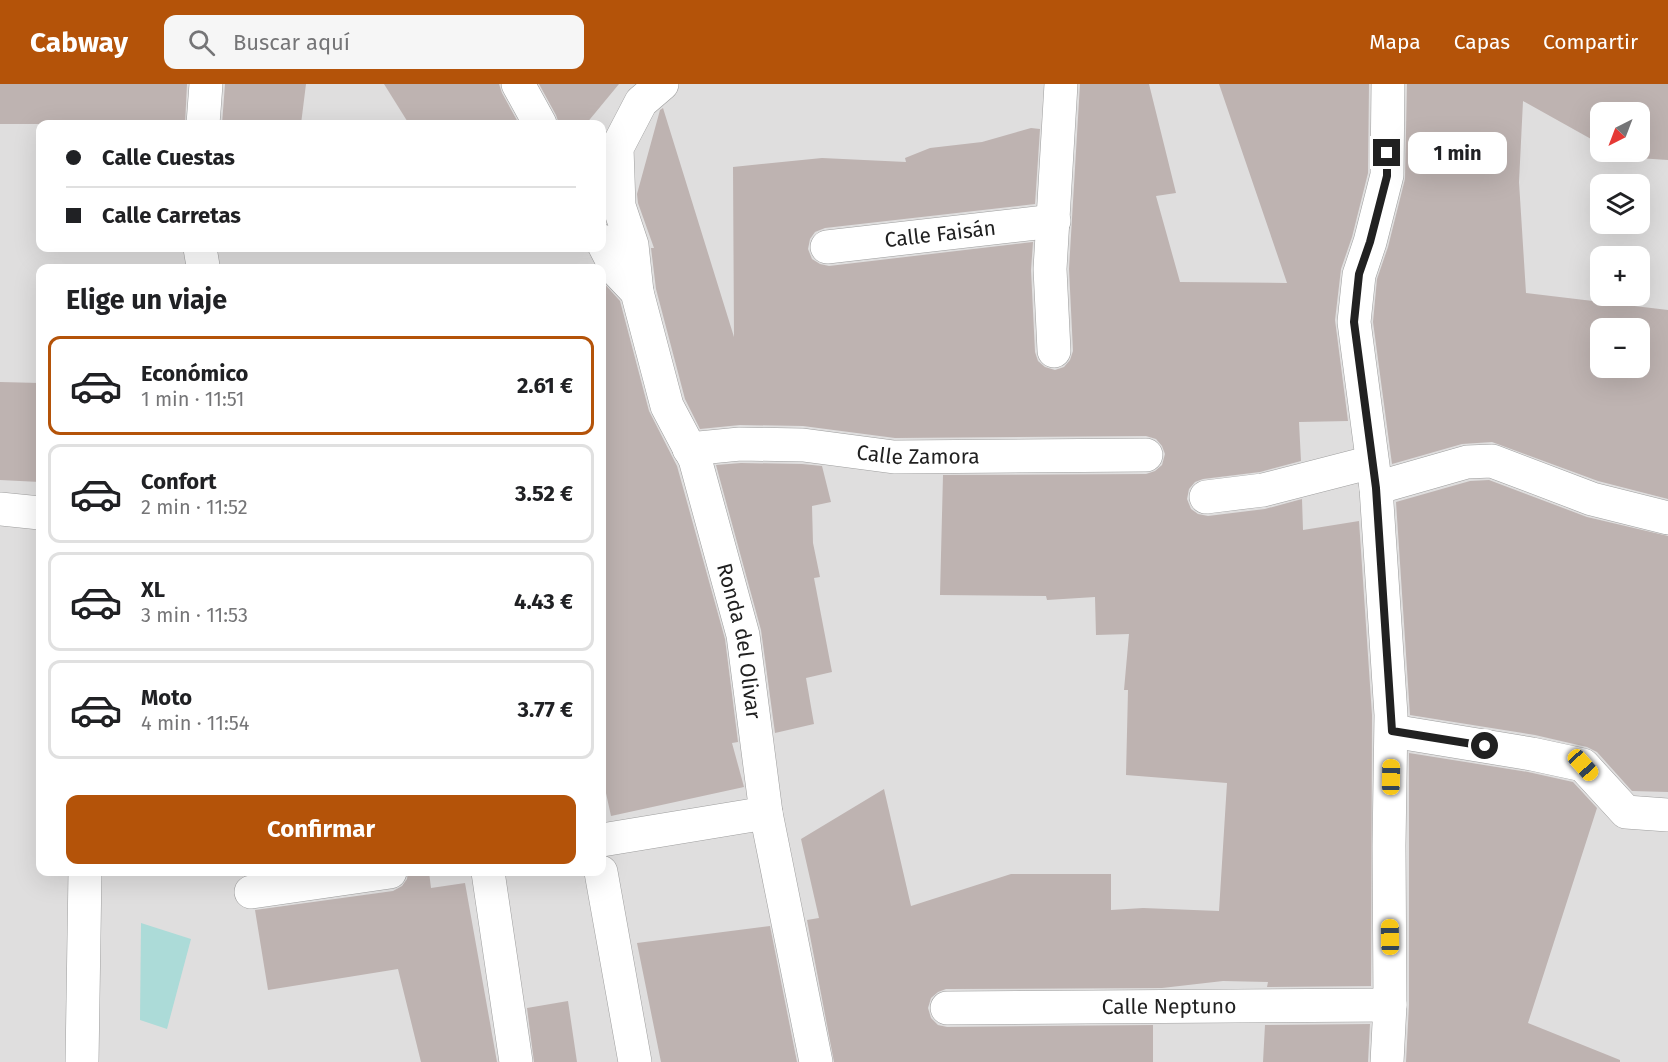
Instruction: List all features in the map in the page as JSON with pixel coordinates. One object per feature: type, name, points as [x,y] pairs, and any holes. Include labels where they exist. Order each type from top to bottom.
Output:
[{"type":"street","points":[[203,120],[206,84]]},
{"type":"street","points":[[518,84],[538,120]]},
{"type":"street","points":[[619,282],[632,245],[619,206],[617,148],[640,102],[662,84]]},
{"type":"street","points":[[1054,351],[1050,269],[1061,84]]},
{"type":"street","points":[[1387,1062],[1390,1005],[1389,846],[1392,731],[1374,475],[1354,322],[1359,274],[1387,176],[1388,84]]},
{"type":"street","name":"Calle Faisán","points":[[827,247],[1054,221]]},
{"type":"street","name":"Ronda del Olivar","points":[[606,251],[667,406],[695,459],[743,635],[766,813],[816,1062]]},
{"type":"street","name":"Calle Zamora","points":[[689,449],[740,444],[803,445],[894,457],[1146,455]]},
{"type":"street","points":[[1206,497],[1467,462],[1492,461],[1592,499],[1668,518]]},
{"type":"street","points":[[0,509],[36,513]]},
{"type":"street","points":[[1392,731],[1532,754],[1583,765],[1626,812],[1668,815]]},
{"type":"street","points":[[606,839],[766,813]]},
{"type":"street","points":[[82,1062],[85,876]]},
{"type":"street","points":[[251,892],[355,876]]},
{"type":"street","points":[[489,876],[516,1062]]},
{"type":"street","points":[[602,876],[635,1062]]},
{"type":"street","name":"Calle Neptuno","points":[[946,1008],[1390,1005]]},
{"type":"shaded area","points":[[0,84],[1668,84],[1668,1062],[0,1062]]},
{"type":"water","points":[[141,923],[191,939],[167,1029],[140,1020]]},
{"type":"building","points":[[0,84],[187,84],[185,120],[36,120],[36,124],[0,124]]},
{"type":"building","points":[[225,84],[306,84],[302,120],[222,120]]},
{"type":"building","points":[[384,84],[499,84],[517,120],[406,120]]},
{"type":"building","points":[[539,84],[619,84],[589,120],[558,120]]},
{"type":"building","points":[[1080,84],[1149,84],[1176,193],[1156,196],[1180,282],[1287,283],[1219,84],[1369,84],[1368,173],[1352,237],[1341,269],[1335,320],[1348,421],[1299,422],[1301,461],[1260,472],[1203,479],[1195,482],[1189,489],[1187,499],[1191,509],[1198,514],[1208,516],[1265,509],[1302,499],[1303,530],[1359,521],[1372,715],[1371,986],[1267,987],[1268,982],[1223,981],[1162,988],[946,989],[931,998],[928,1008],[931,1018],[938,1025],[947,1027],[1153,1025],[1153,1062],[834,1062],[807,920],[819,918],[801,839],[884,789],[911,906],[1011,874],[1111,874],[1111,910],[1143,908],[1219,911],[1227,783],[1126,775],[1128,690],[1124,690],[1129,634],[1096,635],[1095,597],[1047,600],[1046,596],[940,595],[943,475],[1146,474],[1162,465],[1165,454],[1156,439],[1146,436],[895,438],[803,426],[740,425],[700,429],[685,399],[656,289],[651,248],[654,248],[637,194],[660,110],[663,108],[734,337],[733,167],[822,158],[906,162],[905,158],[930,148],[982,142],[1031,128],[1040,129],[1035,204],[825,228],[815,232],[810,239],[808,249],[812,259],[829,266],[1033,242],[1031,270],[1035,352],[1038,361],[1045,367],[1055,370],[1064,367],[1073,351],[1069,269]]},
{"type":"building","points":[[1407,84],[1668,84],[1668,160],[1650,159],[1650,102],[1590,102],[1590,138],[1523,101],[1519,182],[1526,293],[1590,301],[1590,306],[1635,306],[1668,310],[1668,499],[1598,481],[1492,442],[1462,444],[1392,464],[1373,322],[1377,279],[1388,247],[1405,179]]},
{"type":"building","points":[[606,285],[620,301],[649,411],[677,466],[725,639],[738,742],[732,743],[744,787],[611,816],[606,793]]},
{"type":"building","points":[[0,382],[36,383],[36,482],[0,480]]},
{"type":"building","points":[[741,463],[822,466],[831,502],[812,506],[813,543],[820,577],[814,578],[832,672],[806,678],[814,724],[775,733],[761,630],[716,465]]},
{"type":"building","points":[[1489,480],[1587,517],[1668,536],[1668,792],[1632,791],[1597,752],[1587,747],[1535,735],[1410,715],[1396,502],[1470,481]]},
{"type":"building","points":[[1409,753],[1528,772],[1573,782],[1597,808],[1528,1023],[1620,1060],[1620,1062],[1406,1062],[1409,1005]]},
{"type":"building","points":[[407,876],[430,876],[431,888],[465,883],[497,1062],[421,1062],[398,969],[268,990],[255,910],[393,891],[402,886]]},
{"type":"building","points":[[770,926],[797,1062],[661,1062],[637,943]]},
{"type":"building","points":[[568,1001],[577,1062],[534,1062],[527,1008]]},
{"type":"building","points":[[1370,1024],[1368,1062],[1263,1062],[1265,1025]]},
{"type":"route","points":[[1387,153],[1387,176],[1359,274],[1354,322],[1376,488],[1392,731],[1485,746]]}]
